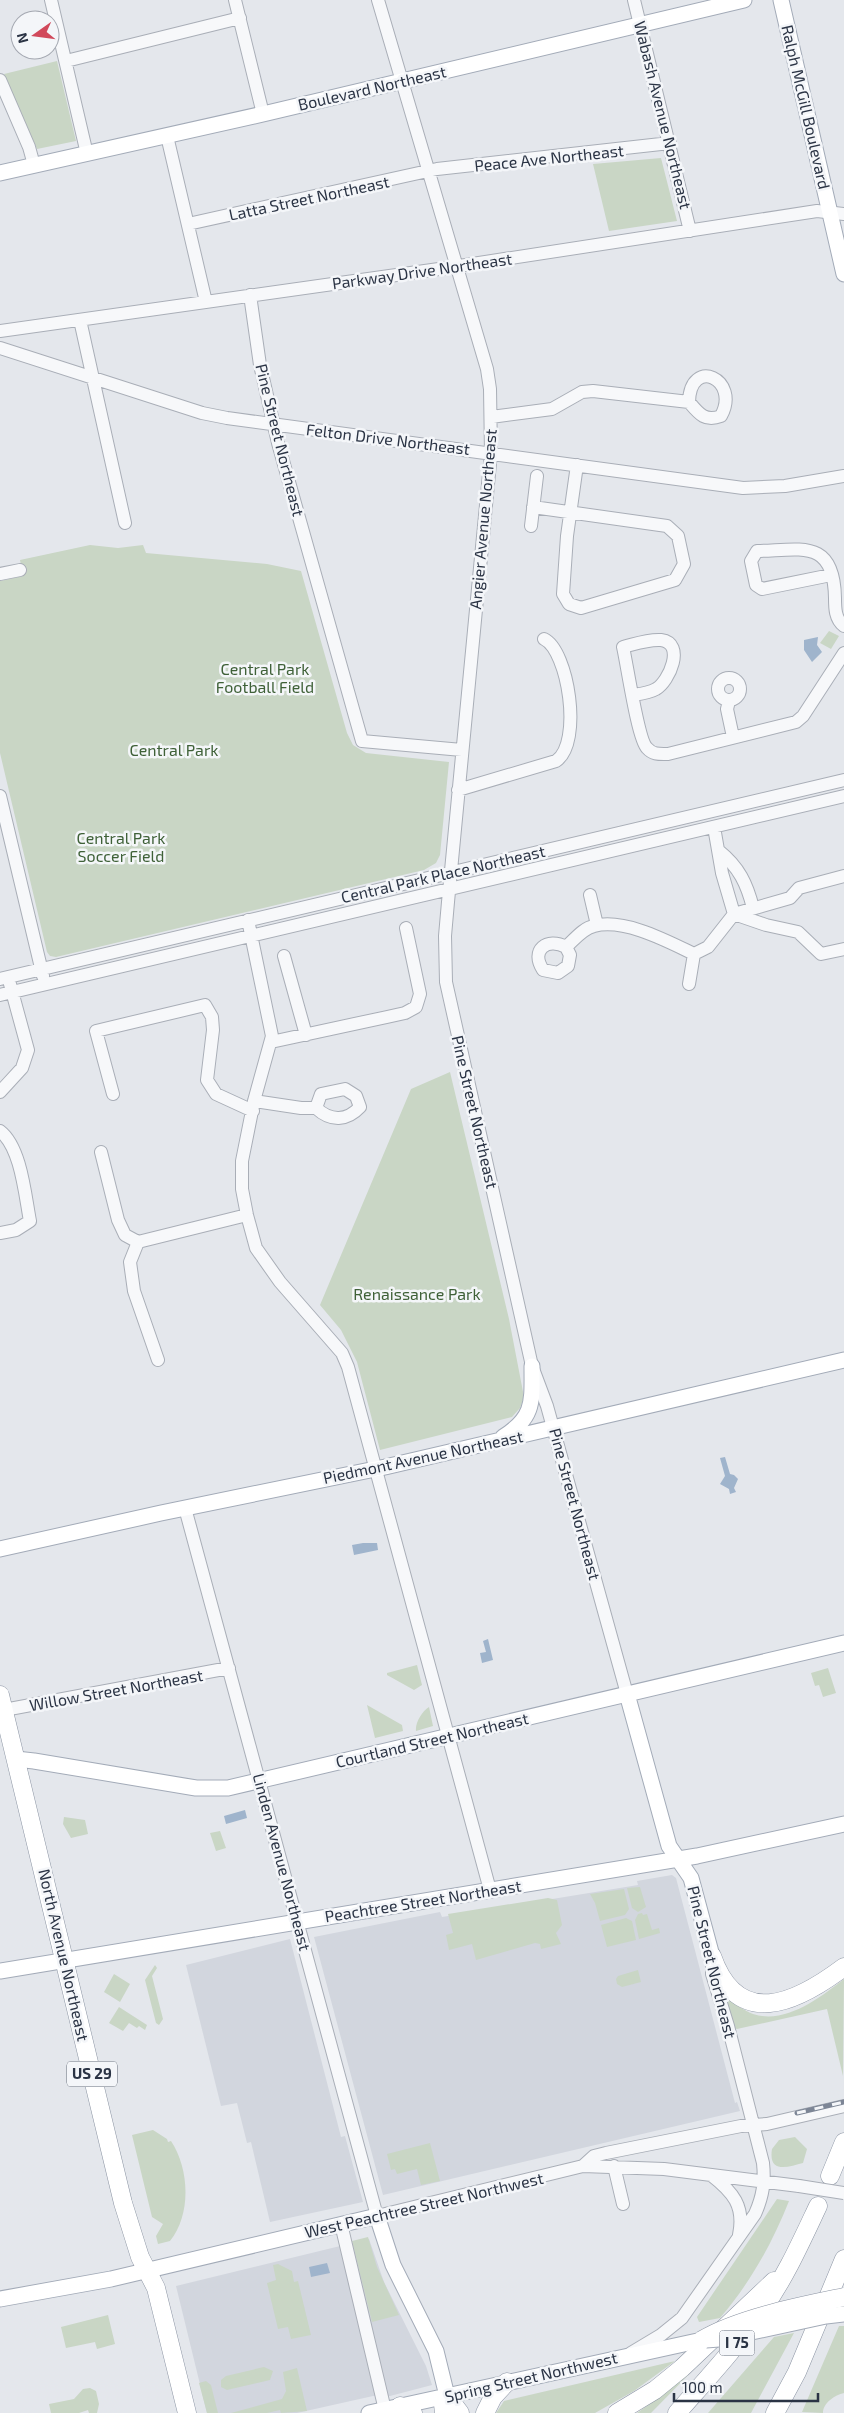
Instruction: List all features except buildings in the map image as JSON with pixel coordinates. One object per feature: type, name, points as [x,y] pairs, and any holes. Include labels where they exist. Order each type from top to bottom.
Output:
[{"type":"highway","name":"North Avenue Northeast","points":[[2,1703],[8,1759],[66,1961],[123,2203],[146,2271]]},
{"type":"highway","points":[[712,1956],[724,1984],[739,1998],[751,2003],[774,2002],[806,1991],[844,1967]]},
{"type":"highway","points":[[830,2176],[844,2142]]},
{"type":"highway","name":"I 75","points":[[677,2413],[712,2374],[762,2311],[789,2267],[818,2206]]},
{"type":"highway","points":[[775,2413],[797,2372],[844,2259]]},
{"type":"highway","points":[[617,2413],[655,2390],[682,2368],[789,2267]]},
{"type":"highway","name":"US 29","points":[[146,2271],[156,2288],[187,2413]]},
{"type":"highway","points":[[698,2341],[726,2328],[815,2303],[844,2297]]},
{"type":"highway","points":[[485,2413],[493,2397],[507,2382]]},
{"type":"highway","points":[[445,2404],[460,2413]]},
{"type":"main road","name":"Boulevard Northeast","points":[[0,173],[263,114],[744,0]]},
{"type":"main road","name":"Ralph McGill Boulevard","points":[[781,0],[837,214],[844,274]]},
{"type":"main road","name":"Piedmont Avenue Northeast","points":[[0,1549],[375,1469],[844,1360]]},
{"type":"main road","points":[[496,1441],[520,1425],[528,1413],[532,1401],[532,1366]]},
{"type":"main road","name":"Courtland Street Northeast","points":[[8,1759],[34,1760],[196,1788],[228,1788],[844,1643]]},
{"type":"main road","name":"Pine Street Northeast","points":[[627,1694],[669,1846],[691,1878],[712,1956]]},
{"type":"main road","name":"Peachtree Street Northeast","points":[[0,1971],[679,1858],[844,1824]]},
{"type":"main road","points":[[377,2216],[393,2265],[436,2351],[445,2404]]},
{"type":"main road","name":"West Peachtree Street Northwest","points":[[0,2299],[146,2271],[377,2216]]},
{"type":"main road","name":"Spring Street Northwest","points":[[369,2413],[445,2404],[507,2382],[626,2355],[649,2353],[698,2341],[719,2340],[802,2320],[844,2314]]},
{"type":"street","points":[[51,0],[87,154]]},
{"type":"street","points":[[235,0],[263,114]]},
{"type":"street","name":"Angier Avenue Northeast","points":[[378,0],[487,369],[491,417],[491,452],[450,873]]},
{"type":"street","name":"Wabash Avenue Northeast","points":[[634,0],[690,231]]},
{"type":"street","points":[[66,61],[240,18]]},
{"type":"street","points":[[0,80],[29,147],[34,165]]},
{"type":"street","points":[[167,136],[206,302]]},
{"type":"street","name":"Peace Ave Northeast","points":[[429,172],[670,143]]},
{"type":"street","name":"Latta Street Northeast","points":[[188,224],[429,172]]},
{"type":"street","name":"Parkway Drive Northeast","points":[[0,331],[457,267],[817,212],[837,214]]},
{"type":"street","name":"Pine Street Northeast","points":[[250,295],[260,365],[274,424],[362,741],[462,750]]},
{"type":"street","points":[[80,320],[124,523]]},
{"type":"street","name":"Felton Drive Northeast","points":[[0,348],[202,413],[274,424],[491,452],[743,488],[785,486],[844,476]]},
{"type":"street","points":[[491,417],[552,410],[582,392],[592,391],[689,402]]},
{"type":"street","points":[[534,507],[570,512],[667,526],[678,536],[684,564],[675,580],[581,608],[569,604],[563,594],[570,512],[577,465]]},
{"type":"street","points":[[531,526],[537,476]]},
{"type":"street","points":[[832,575],[762,589],[756,585],[751,561],[757,551],[808,550],[818,552],[826,558],[832,575],[834,609],[844,626]]},
{"type":"street","points":[[0,574],[20,570]]},
{"type":"street","points":[[458,790],[556,761],[562,756],[569,744],[571,706],[556,651],[550,642],[544,639]]},
{"type":"street","points":[[633,695],[656,689],[661,685],[674,660],[673,647],[669,643],[662,640],[623,647],[633,695],[645,747],[654,754],[668,754],[796,722],[803,716],[844,653]]},
{"type":"street","points":[[729,701],[728,709],[733,737]]},
{"type":"street","name":"Central Park Place Northeast","points":[[4,978],[844,780]]},
{"type":"street","points":[[0,796],[45,985]]},
{"type":"street","name":"Central Park Place Northeast","points":[[6,994],[844,796]]},
{"type":"street","points":[[714,827],[720,855],[735,886],[753,908]]},
{"type":"street","points":[[720,855],[730,860],[735,886],[734,914]]},
{"type":"street","name":"Pine Street Northeast","points":[[450,873],[445,936],[446,982],[532,1366],[554,1428],[627,1694]]},
{"type":"street","points":[[694,954],[708,947],[734,914],[790,898],[799,888],[844,876]]},
{"type":"street","points":[[590,894],[598,925]]},
{"type":"street","points":[[734,914],[766,925],[798,932],[821,954],[844,949]]},
{"type":"street","points":[[248,920],[272,1036],[242,1161],[242,1189],[247,1215],[256,1248],[280,1282],[342,1353],[348,1367],[490,1890]]},
{"type":"street","points":[[566,947],[592,926],[614,924],[652,934],[694,954]]},
{"type":"street","points":[[270,1042],[396,1015],[416,1007],[420,994],[406,928]]},
{"type":"street","points":[[689,984],[694,954]]},
{"type":"street","points":[[284,956],[306,1034]]},
{"type":"street","points":[[0,1092],[22,1068],[28,1050],[24,1028],[6,994],[4,978]]},
{"type":"street","points":[[113,1094],[96,1031],[205,1005],[212,1017],[207,1080],[216,1094],[254,1106],[316,1108]]},
{"type":"street","points":[[0,1131],[6,1136],[14,1149],[30,1221],[16,1230],[0,1233]]},
{"type":"street","points":[[101,1152],[118,1220],[125,1234],[138,1242],[247,1215]]},
{"type":"street","points":[[138,1242],[130,1262],[134,1291],[158,1360]]},
{"type":"street","name":"Linden Avenue Northeast","points":[[185,1508],[377,2216]]},
{"type":"street","name":"Willow Street Northeast","points":[[2,1703],[229,1668]]},
{"type":"street","name":"Pine Street Northeast","points":[[712,1956],[712,1974],[754,2124],[765,2181]]},
{"type":"street","name":"West Peachtree Street Northwest","points":[[377,2216],[583,2166],[594,2156],[606,2153],[754,2124],[767,2124],[844,2106]]},
{"type":"street","points":[[583,2166],[664,2169],[765,2181],[844,2194]]},
{"type":"street","points":[[614,2166],[623,2204]]},
{"type":"street","points":[[712,2175],[732,2192],[738,2202],[742,2224],[739,2237]]},
{"type":"street","points":[[626,2355],[661,2335],[682,2318],[739,2237],[761,2200],[765,2181]]},
{"type":"street","points":[[341,2224],[399,2410]]},
{"type":"shaded area","points":[[672,1875],[676,1878],[735,2103],[737,2102],[740,2111],[383,2195],[314,1937],[440,1912],[442,1917],[638,1885],[637,1881]]},
{"type":"shaded area","points":[[290,1939],[341,2137],[345,2136],[363,2202],[270,2222],[251,2142],[247,2143],[237,2103],[221,2106],[186,1965]]},
{"type":"shaded area","points":[[369,2239],[384,2282],[426,2366],[432,2385],[390,2396],[373,2396],[297,2413],[207,2413],[176,2286]]},
{"type":"green space","points":[[57,61],[76,141],[37,149],[4,74]]},
{"type":"green space","points":[[661,158],[677,221],[609,231],[593,164]]},
{"type":"green space","name":"Central Park","points":[[90,545],[118,548],[143,545],[146,553],[267,564],[301,571],[347,733],[353,745],[366,753],[449,762],[440,855],[436,863],[424,870],[56,957],[50,956],[47,952],[0,753],[0,581],[23,576],[20,560]]},
{"type":"green space","points":[[829,631],[839,636],[831,649],[820,643]]},
{"type":"green space","name":"Renaissance Park","points":[[450,1072],[509,1319],[524,1397],[520,1408],[512,1417],[380,1450],[357,1362],[341,1330],[320,1305],[411,1089]]},
{"type":"green space","points":[[417,1665],[422,1685],[414,1690],[387,1675],[387,1673]]},
{"type":"green space","points":[[828,1668],[836,1693],[823,1697],[819,1685],[815,1686],[811,1673]]},
{"type":"green space","points":[[367,1705],[402,1725],[403,1731],[375,1738]]},
{"type":"green space","points":[[429,1707],[433,1726],[416,1731],[419,1718]]},
{"type":"green space","points":[[64,1817],[85,1820],[88,1834],[71,1838],[63,1824]]},
{"type":"green space","points":[[220,1831],[226,1848],[216,1851],[210,1833]]},
{"type":"green space","points":[[640,1887],[646,1907],[638,1912],[632,1908],[627,1888]]},
{"type":"green space","points":[[624,1889],[629,1909],[625,1915],[600,1921],[595,1903],[590,1894]]},
{"type":"green space","points":[[548,1898],[557,1900],[562,1925],[556,1933],[561,1944],[541,1949],[540,1944],[535,1943],[476,1960],[472,1944],[449,1950],[446,1935],[453,1933],[448,1914]]},
{"type":"green space","points":[[642,1913],[643,1915],[647,1914],[652,1930],[659,1928],[660,1933],[639,1939],[635,1920],[638,1914]]},
{"type":"green space","points":[[626,1918],[632,1921],[636,1940],[607,1947],[601,1925]]},
{"type":"green space","points":[[155,1965],[157,1968],[152,1976],[163,2019],[159,2025],[156,2023],[145,1980]]},
{"type":"green space","points":[[638,1970],[641,1982],[622,1987],[617,1984],[616,1979],[618,1976]]},
{"type":"green space","points":[[114,1974],[130,1984],[120,2002],[104,1992]]},
{"type":"green space","points":[[844,1979],[843,2076],[827,2009],[737,2029],[732,2027],[722,2002],[730,2000],[753,2014],[777,2016],[790,2013],[814,2001]]},
{"type":"green space","points":[[119,2007],[147,2025],[145,2030],[129,2023],[123,2031],[109,2023]]},
{"type":"green space","points":[[153,2130],[167,2139],[168,2142],[171,2141],[182,2165],[186,2192],[185,2206],[177,2230],[170,2241],[158,2244],[156,2236],[163,2224],[152,2217],[132,2135]]},
{"type":"green space","points":[[795,2137],[807,2149],[803,2163],[786,2167],[776,2165],[773,2162],[772,2149],[779,2140]]},
{"type":"green space","points":[[430,2143],[440,2181],[421,2185],[417,2169],[397,2174],[395,2169],[391,2170],[387,2154]]},
{"type":"green space","points":[[777,2199],[789,2201],[768,2248],[751,2277],[720,2318],[699,2322],[697,2317]]},
{"type":"green space","points":[[368,2237],[377,2267],[399,2315],[372,2322],[352,2241]]},
{"type":"green space","points":[[278,2264],[292,2271],[294,2282],[298,2281],[311,2335],[291,2339],[288,2327],[278,2329],[267,2283],[276,2280],[273,2265]]},
{"type":"green space","points":[[108,2315],[115,2344],[97,2349],[95,2342],[66,2348],[61,2327]]},
{"type":"green space","points":[[839,2326],[844,2326],[844,2393],[830,2400],[825,2406],[823,2413],[802,2412]]},
{"type":"green space","points":[[794,2333],[751,2413],[708,2413],[774,2337]]},
{"type":"green space","points":[[704,2359],[651,2413],[637,2413],[670,2389]]},
{"type":"green space","points":[[675,2361],[634,2391],[595,2413],[496,2413],[504,2401]]},
{"type":"green space","points":[[264,2367],[273,2371],[270,2380],[227,2390],[221,2387],[221,2380],[226,2376]]},
{"type":"green space","points":[[297,2368],[307,2411],[281,2413],[280,2410],[267,2413],[231,2413],[282,2399],[286,2391],[283,2372]]},
{"type":"green space","points":[[206,2381],[211,2385],[218,2413],[207,2413],[199,2383]]},
{"type":"green space","points":[[90,2388],[96,2391],[99,2404],[97,2413],[89,2413],[88,2410],[79,2413],[51,2413],[49,2404],[74,2399],[83,2389]]},
{"type":"water","points":[[818,637],[817,645],[822,652],[812,662],[804,650],[804,640]]},
{"type":"water","points":[[725,1457],[730,1474],[738,1479],[734,1488],[736,1492],[730,1494],[729,1489],[720,1484],[725,1476],[720,1458]]},
{"type":"water","points":[[377,1543],[378,1550],[354,1555],[352,1545]]},
{"type":"water","points":[[488,1639],[493,1660],[482,1663],[480,1653],[486,1652],[483,1641]]},
{"type":"water","points":[[245,1810],[247,1818],[226,1824],[224,1816]]},
{"type":"water","points":[[327,2263],[330,2273],[311,2277],[309,2267]]},
{"type":"railway","points":[[797,2113],[844,2102]]},
{"type":"park label","name":"Central Park Football Field","points":[[265,678]]},
{"type":"park label","name":"Central Park Soccer Field","points":[[121,847]]}]
